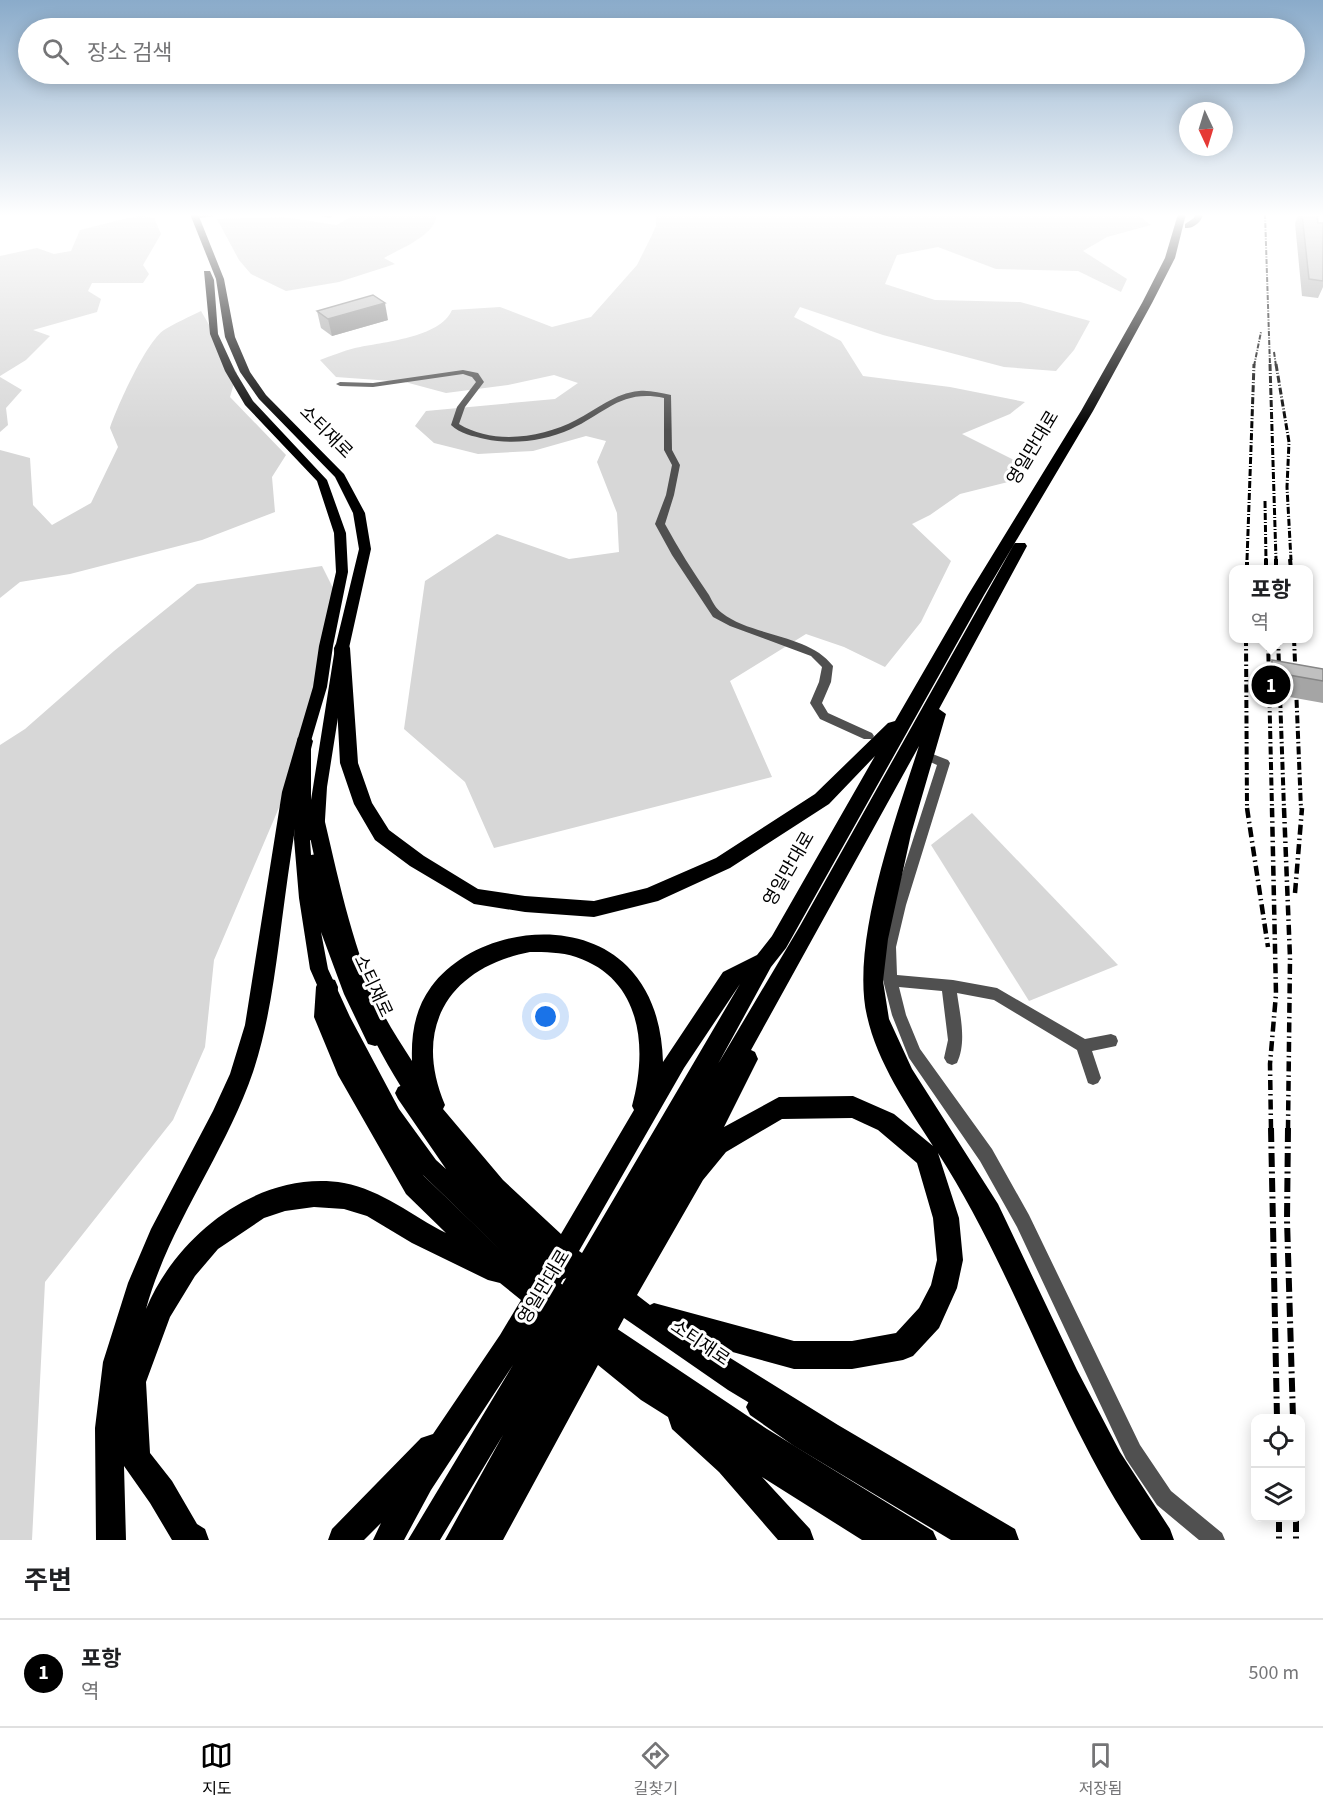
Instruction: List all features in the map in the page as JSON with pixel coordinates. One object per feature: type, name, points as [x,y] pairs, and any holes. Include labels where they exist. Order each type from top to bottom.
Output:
[{"type":"highway","name":"영일만대로","points":[[644,1212],[764,961],[778,942],[976,595],[1087,411],[1156,286]]},
{"type":"highway","name":"영일만대로","points":[[423,1540],[644,1212],[807,932],[947,681],[991,596],[1166,286]]},
{"type":"highway","points":[[342,648],[349,763],[363,804],[382,835],[417,861],[474,896],[525,904],[594,909],[651,895],[723,863],[822,799],[914,706]]},
{"type":"highway","points":[[947,681],[897,846],[873,962],[873,994],[884,1034],[898,1065],[988,1212],[1085,1418],[1117,1479],[1158,1540]]},
{"type":"highway","points":[[111,1540],[108,1428],[117,1362],[142,1281],[160,1238],[221,1119],[241,1074],[256,1025],[291,792],[304,741]]},
{"type":"highway","points":[[316,822],[332,896],[353,967],[377,1022],[405,1074],[442,1126],[470,1162],[536,1233],[587,1275],[713,1364],[1004,1540]]},
{"type":"highway","points":[[442,1126],[430,1098],[423,1063],[423,1036],[431,1004],[440,991],[470,964],[487,953],[511,945],[534,942],[559,944],[584,950],[604,961],[634,990],[649,1027],[652,1058],[646,1098],[638,1126]]},
{"type":"highway","points":[[493,1540],[505,1503],[539,1371],[601,1192],[676,1061],[731,978],[764,961]]},
{"type":"highway","points":[[694,1171],[716,1116],[760,1033],[788,962]]},
{"type":"highway","points":[[327,987],[325,1017],[346,1068],[415,1185],[495,1262],[651,1390],[890,1540]]},
{"type":"highway","points":[[343,1540],[463,1414],[539,1371],[644,1212],[694,1171],[717,1144],[779,1108],[853,1107],[886,1122],[927,1156],[946,1218],[950,1260],[944,1288],[929,1318],[903,1346],[852,1355],[794,1355],[639,1312]]},
{"type":"highway","points":[[194,1540],[186,1535],[161,1492],[136,1458],[132,1382],[159,1309],[186,1267],[209,1240],[257,1208],[285,1198],[314,1194],[344,1197],[374,1205],[421,1234],[520,1282]]},
{"type":"highway","name":"영일만대로","points":[[460,1540],[539,1371]]},
{"type":"highway","points":[[636,1377],[729,1462],[799,1540]]},
{"type":"highway","points":[[388,1540],[420,1479],[463,1414]]},
{"type":"highway","points":[[486,1540],[505,1503]]},
{"type":"main road","name":"소티재로","points":[[210,286],[214,334],[230,371],[249,403],[322,480],[340,532],[342,572],[326,646],[320,687],[304,741],[302,839],[307,898],[319,969],[343,1022],[392,1116],[429,1167],[505,1239],[546,1287],[615,1340],[697,1397],[800,1465],[924,1540]]},
{"type":"main road","name":"소티재로","points":[[221,286],[230,337],[245,372],[262,397],[340,476],[359,513],[365,549],[342,648],[316,822],[321,893],[338,963],[358,1008],[406,1095],[442,1149],[498,1214],[548,1259],[674,1351],[803,1437],[975,1540]]},
{"type":"street","points":[[340,384],[373,385],[463,372],[475,375],[480,382],[464,401],[456,415],[454,425],[465,432],[500,440],[545,435],[568,427],[630,393],[650,391],[668,397],[668,450],[676,465],[670,495],[660,524],[712,610],[734,624],[815,654],[828,666],[825,682],[816,703],[824,716],[868,736]]},
{"type":"street","points":[[930,757],[944,763],[898,905],[889,947],[890,980],[899,1015],[914,1053],[986,1155],[1023,1221],[1133,1452],[1164,1498],[1215,1540]]},
{"type":"street","points":[[890,980],[997,994],[1083,1046],[1111,1041]]},
{"type":"street","points":[[949,986],[955,1040],[952,1059]]},
{"type":"street","points":[[1083,1046],[1093,1078]]},
{"type":"shaded area","points":[[0,286],[91,286],[88,291],[101,299],[97,312],[33,330],[50,336],[26,360],[0,376]]},
{"type":"shaded area","points":[[275,286],[316,286],[286,291]]},
{"type":"shaded area","points":[[619,286],[891,286],[935,300],[1020,302],[1090,321],[1074,350],[1056,371],[1004,367],[883,335],[800,307],[794,317],[841,341],[863,376],[950,387],[1025,402],[1010,414],[962,434],[1014,460],[1016,480],[960,494],[930,515],[912,524],[951,561],[921,622],[885,667],[844,647],[806,634],[730,681],[772,777],[494,848],[465,782],[404,729],[425,581],[497,534],[569,559],[619,552],[617,513],[597,462],[606,441],[586,436],[533,451],[478,454],[434,443],[415,426],[426,411],[555,399],[578,383],[554,375],[508,385],[446,393],[405,382],[336,377],[320,360],[355,348],[423,333],[436,327],[452,310],[500,307],[552,327],[591,317]]},
{"type":"shaded area","points":[[1108,286],[1124,286],[1121,292]]},
{"type":"shaded area","points":[[201,311],[237,373],[230,397],[286,455],[272,477],[275,512],[202,540],[70,574],[20,582],[0,598],[0,450],[30,458],[33,505],[52,525],[91,503],[118,447],[110,428],[125,391],[149,347],[164,330]]},
{"type":"shaded area","points":[[0,377],[22,390],[6,408],[8,425],[0,432]]},
{"type":"shaded area","points":[[322,566],[334,590],[318,700],[295,770],[214,960],[205,1047],[173,1120],[45,1282],[32,1540],[0,1540],[0,745],[25,729],[114,651],[197,584]]},
{"type":"shaded area","points":[[972,813],[1118,965],[1029,1001],[931,845]]},
{"type":"building","points":[[373,295],[385,303],[328,319],[317,311]]},
{"type":"building","points":[[1272,660],[1323,669],[1323,681],[1272,672]]},
{"type":"railway","points":[[1267,286],[1270,366]]},
{"type":"railway","points":[[1254,366],[1261,332]]},
{"type":"railway","points":[[1274,352],[1276,366]]},
{"type":"railway","points":[[1247,560],[1254,364]]},
{"type":"railway","points":[[1270,364],[1276,560]]},
{"type":"railway","points":[[1276,364],[1289,442],[1287,487],[1291,560]]},
{"type":"railway","points":[[1265,501],[1266,560]]},
{"type":"railway","points":[[1290,559],[1291,565]]},
{"type":"railway","points":[[1247,560],[1247,565]]},
{"type":"railway","points":[[1266,560],[1266,565]]},
{"type":"railway","points":[[1276,560],[1276,565]]},
{"type":"railway","points":[[1246,643],[1247,809]]},
{"type":"railway","points":[[1268,643],[1272,809]]},
{"type":"railway","points":[[1278,643],[1284,809]]},
{"type":"railway","points":[[1294,643],[1301,809]]},
{"type":"railway","points":[[1247,808],[1268,947]]},
{"type":"railway","points":[[1271,1129],[1270,1064],[1276,994],[1272,808]]},
{"type":"railway","points":[[1284,808],[1290,958],[1288,1129]]},
{"type":"railway","points":[[1295,893],[1302,808]]},
{"type":"railway","points":[[1271,1128],[1277,1414]]},
{"type":"railway","points":[[1288,1128],[1287,1220],[1293,1414]]},
{"type":"railway","points":[[1279,1522],[1279,1540]]},
{"type":"railway","points":[[1296,1522],[1296,1540]]},
{"type":"place","name":"포항","points":[[1271,685]]}]
